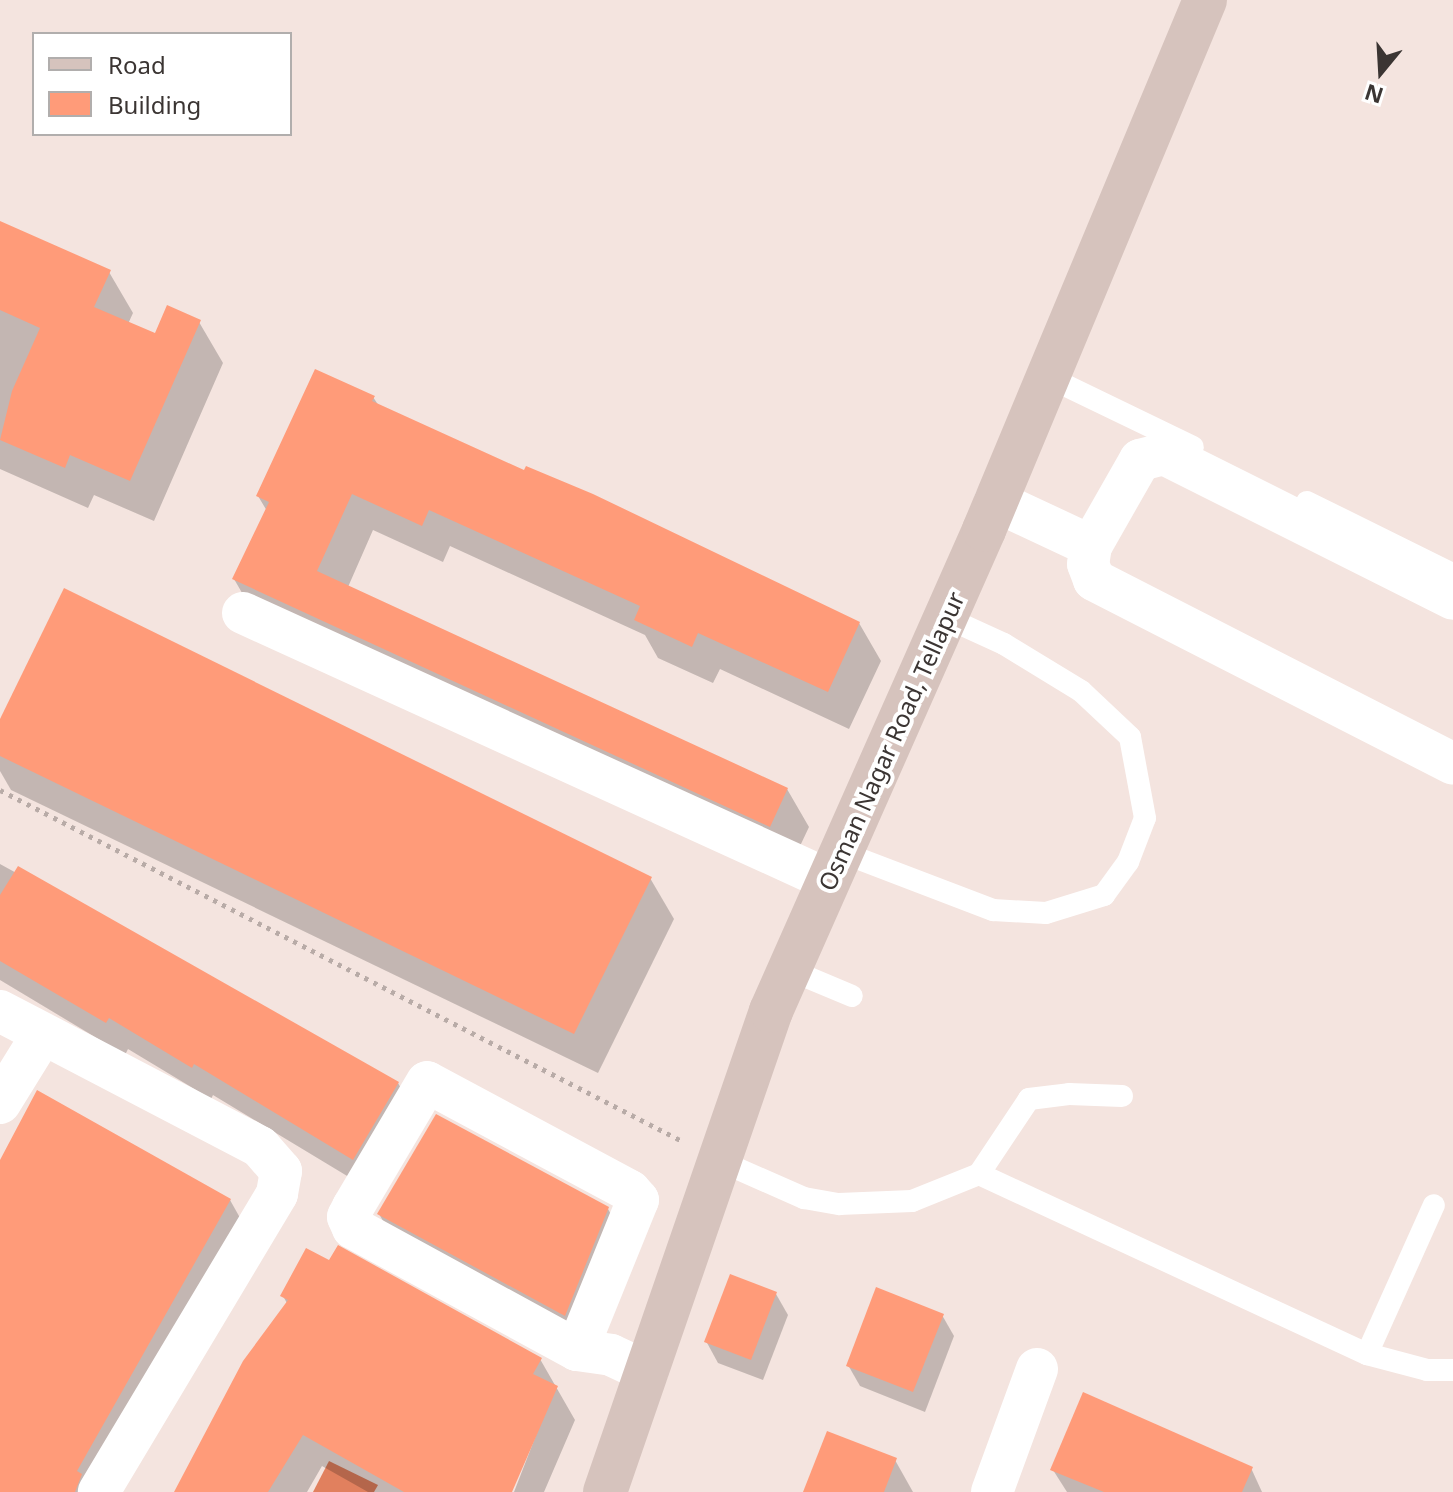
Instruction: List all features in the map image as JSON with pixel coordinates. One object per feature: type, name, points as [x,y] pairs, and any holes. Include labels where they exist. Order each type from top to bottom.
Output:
[{"type":"street","name":"Osman Nagar Road, Tellapur","points":[[605,1492],[790,970],[995,501],[1205,0]]},
{"type":"street","points":[[1453,599],[1164,454],[1140,460],[1091,546],[1088,564],[1094,580],[1453,764]]},
{"type":"street","points":[[995,501],[1091,546]]},
{"type":"street","points":[[243,613],[835,866]]},
{"type":"street","points":[[0,1011],[260,1147],[281,1171],[277,1194],[99,1492]]},
{"type":"street","points":[[0,1103],[42,1035]]},
{"type":"street","points":[[577,1350],[637,1205],[635,1195],[427,1082],[353,1207],[348,1217],[353,1228],[366,1240],[577,1350],[611,1355],[647,1372]]},
{"type":"street","points":[[992,1492],[1037,1369]]},
{"type":"lane","points":[[1046,376],[1453,574]]},
{"type":"lane","points":[[835,866],[993,910],[1046,913],[1104,895],[1128,862],[1145,818],[1130,737],[1081,691],[1004,644],[945,617]]},
{"type":"lane","points":[[790,970],[852,996]]},
{"type":"lane","points":[[720,1161],[804,1198],[839,1204],[912,1201],[979,1174],[1029,1099],[1069,1094],[1122,1096]]},
{"type":"lane","points":[[979,1174],[1367,1354],[1427,1370],[1453,1370]]},
{"type":"lane","points":[[1367,1354],[1434,1205]]},
{"type":"path","points":[[0,790],[720,1161]]},
{"type":"shaded area","points":[[329,1461],[378,1485],[374,1492],[313,1492]]},
{"type":"building","points":[[0,221],[111,270],[94,307],[155,333],[167,305],[201,320],[130,481],[70,455],[65,468],[0,440],[12,391],[40,328],[0,310]]},
{"type":"building","points":[[315,369],[375,396],[372,401],[524,470],[526,466],[593,494],[860,622],[828,692],[698,633],[692,647],[634,620],[640,606],[429,510],[422,526],[352,494],[317,571],[788,788],[770,827],[232,579],[269,502],[256,496]]},
{"type":"building","points":[[64,588],[652,877],[574,1034],[0,756],[0,719]]},
{"type":"building","points":[[18,866],[399,1082],[353,1160],[194,1064],[192,1068],[109,1018],[106,1023],[0,961],[0,895]]},
{"type":"building","points":[[37,1090],[231,1199],[77,1471],[82,1474],[75,1492],[0,1492],[0,1160]]},
{"type":"building","points":[[436,1114],[609,1207],[565,1316],[377,1214]]},
{"type":"building","points":[[338,1245],[542,1358],[533,1374],[558,1386],[512,1492],[404,1492],[303,1435],[268,1492],[174,1492],[243,1361],[288,1300],[280,1296],[306,1248],[329,1260]]},
{"type":"building","points":[[730,1274],[777,1292],[751,1360],[704,1342]]},
{"type":"building","points":[[876,1287],[944,1314],[913,1392],[846,1366]]},
{"type":"building","points":[[1083,1392],[1253,1467],[1242,1492],[1104,1492],[1050,1470]]},
{"type":"building","points":[[827,1431],[897,1458],[884,1492],[803,1492]]}]
